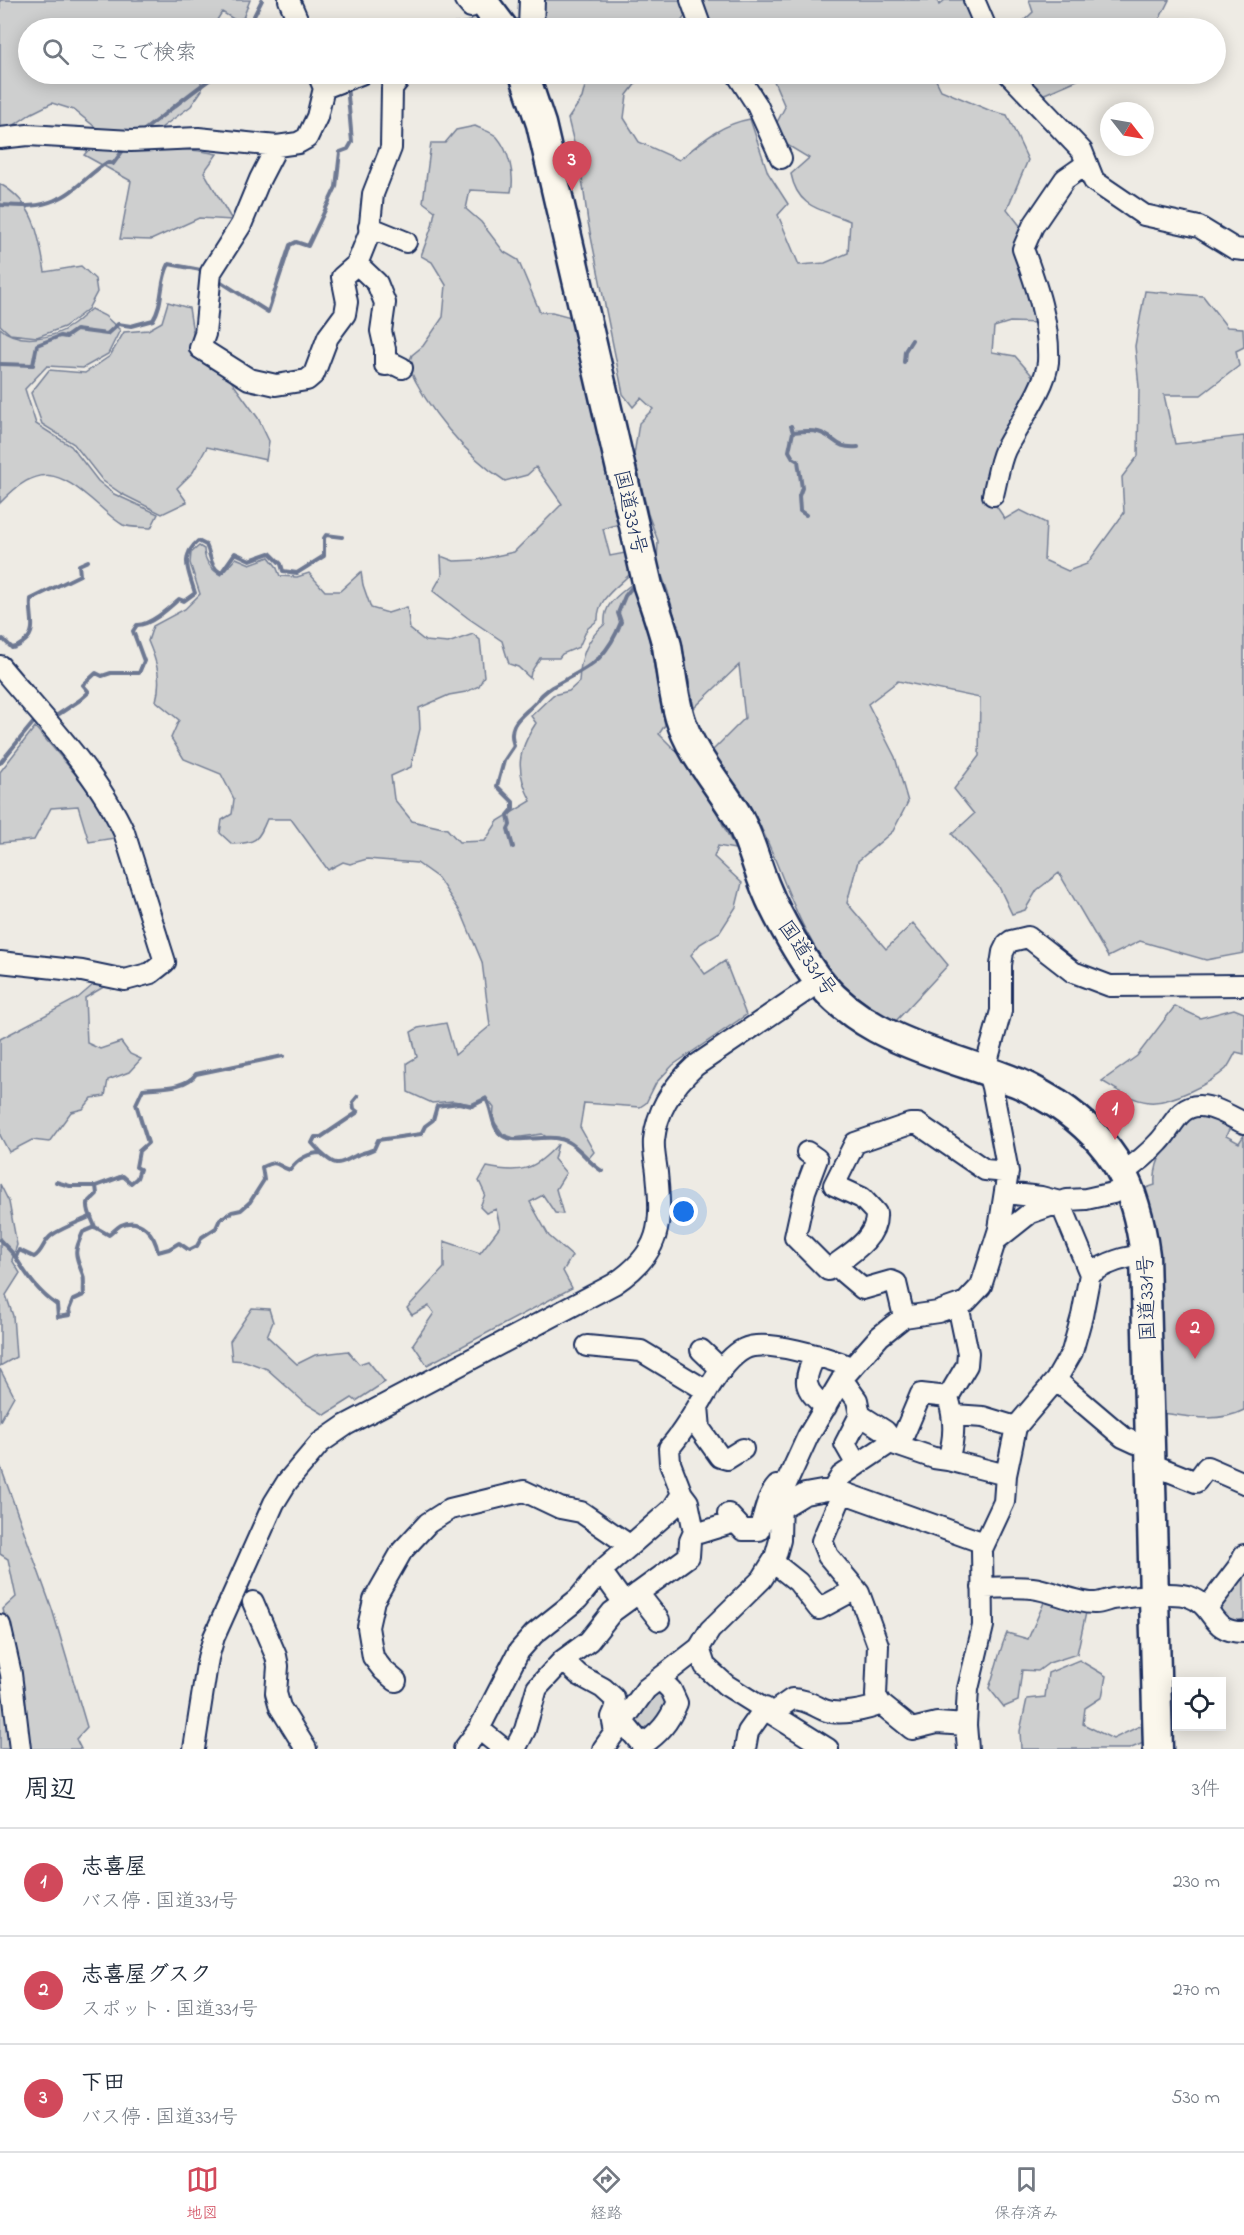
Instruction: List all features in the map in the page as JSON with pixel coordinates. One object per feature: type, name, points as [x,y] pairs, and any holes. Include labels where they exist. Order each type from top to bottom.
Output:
[{"type":"highway","points":[[473,2],[492,18]]},
{"type":"highway","name":"国道331号","points":[[527,84],[541,124],[648,586],[664,633],[680,718],[695,751],[737,815],[748,837],[771,900],[819,982],[836,1001],[858,1019],[880,1032],[1023,1085],[1078,1119],[1092,1131],[1111,1153],[1125,1179],[1138,1216],[1145,1255],[1156,1595],[1158,1749]]},
{"type":"main road","points":[[529,1],[530,18]]},
{"type":"street","points":[[289,0],[297,18]]},
{"type":"street","points":[[691,0],[697,18]]},
{"type":"street","points":[[974,0],[982,18]]},
{"type":"street","points":[[0,138],[28,135],[131,141],[198,138],[277,146],[298,143],[308,138],[317,117],[321,84]]},
{"type":"street","points":[[277,146],[241,225],[211,272],[205,334],[200,348],[249,379],[276,385],[308,380],[314,374],[328,337],[345,314],[347,302],[342,277],[357,264],[369,234],[373,194],[391,148],[392,84]]},
{"type":"street","points":[[743,84],[757,105],[781,158]]},
{"type":"street","points":[[1018,84],[1082,151],[1094,181],[1144,215],[1199,227],[1235,249],[1244,250]]},
{"type":"street","points":[[993,495],[1004,452],[1041,385],[1048,364],[1045,324],[1036,286],[1023,249],[1033,226],[1065,179],[1086,165]]},
{"type":"street","points":[[369,227],[406,242]]},
{"type":"street","points":[[357,264],[377,284],[385,303],[381,331],[386,348],[385,365],[394,364],[402,368]]},
{"type":"street","points":[[0,666],[87,772],[115,814],[124,832],[165,962],[151,973],[124,980],[82,971],[0,962]]},
{"type":"street","points":[[603,1749],[646,1689],[699,1648],[710,1630],[762,1579],[773,1562],[780,1540],[781,1495],[808,1436],[846,1373],[880,1336],[904,1317],[938,1312],[966,1302],[981,1286],[996,1240],[1008,1172],[986,1065],[1001,1011],[1001,965],[1007,944],[1028,937],[1073,972],[1110,986],[1244,985]]},
{"type":"street","points":[[194,1749],[208,1658],[218,1627],[274,1503],[301,1463],[320,1443],[346,1425],[631,1273],[656,1238],[660,1221],[654,1141],[666,1099],[680,1080],[695,1066],[819,982]]},
{"type":"street","points":[[996,1240],[1030,1213],[1060,1202],[1113,1193],[1161,1141],[1178,1115],[1188,1108],[1199,1105],[1212,1108],[1244,1123]]},
{"type":"street","points":[[807,1152],[817,1159],[805,1191],[795,1237],[828,1270],[864,1243],[877,1224],[876,1213],[862,1198],[834,1185],[855,1143],[910,1124],[918,1124],[985,1170],[1008,1172]]},
{"type":"street","points":[[1006,1193],[1041,1197],[1060,1202]]},
{"type":"street","points":[[968,1749],[966,1725],[968,1689],[983,1626],[981,1556],[984,1543],[1004,1502],[1006,1474],[1016,1427],[1056,1380],[1069,1357],[1076,1339],[1090,1274],[1060,1202]]},
{"type":"street","points":[[1090,1274],[1124,1257],[1145,1255]]},
{"type":"street","points":[[838,1263],[843,1272],[862,1289],[891,1281],[896,1283],[904,1317]]},
{"type":"street","points":[[948,1460],[952,1447],[954,1415],[948,1396],[966,1365],[968,1353],[958,1305]]},
{"type":"street","points":[[587,1346],[641,1351],[703,1398]]},
{"type":"street","points":[[516,1749],[525,1730],[537,1688],[564,1660],[589,1641],[612,1612],[689,1556],[690,1541],[694,1532],[688,1502],[682,1494],[670,1463],[669,1448],[684,1432],[722,1370],[744,1349],[771,1346],[816,1355],[846,1373],[860,1415],[845,1444],[856,1465]]},
{"type":"street","points":[[701,1350],[722,1370]]},
{"type":"street","points":[[620,1361],[647,1355]]},
{"type":"street","points":[[816,1355],[808,1369],[806,1383],[809,1391],[826,1407]]},
{"type":"street","points":[[1056,1380],[1123,1437],[1196,1482],[1207,1467],[1244,1483]]},
{"type":"street","points":[[948,1396],[921,1394],[896,1444],[856,1465],[841,1476],[822,1541],[828,1556],[856,1589],[878,1645],[876,1696],[881,1704],[912,1729],[938,1723],[966,1725]]},
{"type":"street","points":[[703,1398],[700,1429],[720,1457],[728,1459],[743,1449]]},
{"type":"street","points":[[860,1415],[885,1431],[896,1444],[934,1458],[1006,1474]]},
{"type":"street","points":[[954,1415],[983,1417],[1016,1427]]},
{"type":"street","points":[[694,1532],[699,1533],[732,1518],[743,1530],[759,1530],[767,1507],[768,1496],[792,1472]]},
{"type":"street","points":[[396,1681],[373,1658],[368,1627],[374,1600],[402,1551],[428,1522],[450,1509],[524,1491],[560,1508],[581,1512],[629,1545]]},
{"type":"street","points":[[780,1509],[805,1494],[838,1491],[984,1543]]},
{"type":"street","points":[[464,1749],[479,1729],[519,1651],[534,1634],[578,1599],[601,1571],[629,1545],[673,1508],[682,1494]]},
{"type":"street","points":[[1207,1608],[1239,1566],[1244,1555]]},
{"type":"street","points":[[773,1562],[798,1582],[819,1610],[856,1589]]},
{"type":"street","points":[[601,1571],[659,1620]]},
{"type":"street","points":[[982,1588],[1033,1588],[1094,1603],[1110,1599],[1156,1595],[1191,1597],[1207,1608],[1215,1622],[1225,1629],[1244,1632]]},
{"type":"street","points":[[253,1602],[276,1656],[278,1666],[276,1693],[280,1707],[306,1749]]},
{"type":"street","points":[[0,1625],[11,1674],[20,1749]]},
{"type":"street","points":[[699,1648],[705,1666],[726,1685],[828,1749]]},
{"type":"street","points":[[564,1660],[579,1675],[603,1688],[614,1698],[626,1697],[623,1722],[642,1745],[657,1735],[671,1718],[677,1702],[671,1690],[660,1679]]},
{"type":"street","points":[[745,1749],[748,1732],[768,1710],[792,1699],[812,1703],[827,1711],[866,1710],[881,1704]]},
{"type":"street","points":[[479,1729],[504,1749]]},
{"type":"shaded area","points":[[0,0],[250,0],[243,18],[232,18],[222,12],[218,18],[18,18],[18,84],[201,84],[202,90],[191,106],[150,136],[105,135],[74,110],[52,103],[7,130],[0,129]]},
{"type":"shaded area","points":[[541,0],[683,0],[687,13],[684,18],[541,18]]},
{"type":"shaded area","points":[[697,0],[937,0],[939,5],[945,0],[967,0],[975,18],[705,18]]},
{"type":"shaded area","points":[[1029,0],[1169,0],[1160,18],[1027,18],[1033,12]]},
{"type":"shaded area","points":[[586,84],[635,84],[627,95],[624,118],[639,142],[679,160],[703,140],[721,129],[750,119],[768,173],[788,204],[778,215],[799,265],[825,263],[848,253],[850,221],[812,206],[805,201],[794,186],[791,174],[809,158],[779,140],[775,126],[785,107],[775,84],[938,84],[941,90],[991,111],[1007,115],[1028,160],[1007,209],[1021,227],[1014,248],[1038,323],[1010,322],[994,327],[992,352],[1015,356],[1037,381],[988,494],[1005,519],[1020,510],[1046,523],[1044,560],[1068,571],[1087,564],[1124,513],[1122,477],[1138,456],[1139,387],[1135,346],[1145,291],[1203,296],[1227,327],[1243,328],[1244,347],[1236,351],[1239,366],[1201,395],[1164,395],[1175,444],[1244,436],[1244,953],[1206,960],[1140,941],[1108,957],[1059,873],[1037,890],[1025,910],[1012,914],[999,887],[952,834],[974,814],[954,789],[979,756],[980,698],[898,681],[868,704],[895,757],[908,802],[893,831],[858,861],[847,903],[886,949],[913,923],[948,965],[894,1023],[853,993],[824,962],[800,918],[749,804],[711,752],[745,718],[739,665],[694,708],[684,654],[668,592],[657,562],[658,541],[648,514],[634,455],[639,423],[653,409],[641,398],[633,407],[623,394],[588,222],[581,171],[568,119],[582,98]]},
{"type":"shaded area","points":[[1032,84],[1068,84],[1040,96]]},
{"type":"shaded area","points":[[475,126],[495,135],[505,149],[510,163],[512,185],[511,192],[470,190],[466,209],[481,222],[504,252],[518,260],[540,312],[552,312],[571,317],[619,524],[603,529],[610,556],[625,553],[631,573],[605,599],[601,605],[598,620],[587,629],[579,647],[562,654],[559,658],[540,658],[530,678],[518,667],[509,664],[502,641],[433,591],[442,575],[441,556],[454,561],[477,560],[514,552],[562,504],[536,467],[527,475],[505,481],[490,471],[462,445],[436,414],[408,365],[412,355],[423,346],[443,317],[446,285],[432,262],[421,256],[435,211],[423,202],[431,143],[445,143],[456,130]]},
{"type":"shaded area","points":[[91,147],[170,149],[217,154],[204,172],[232,220],[199,218],[151,240],[120,239],[131,181],[84,155]]},
{"type":"shaded area","points":[[0,184],[12,192],[28,211],[37,233],[45,272],[81,266],[95,279],[97,292],[88,309],[64,327],[37,337],[10,334],[0,325]]},
{"type":"shaded area","points":[[168,302],[189,308],[197,358],[229,378],[258,418],[269,441],[266,460],[207,447],[193,472],[177,488],[187,502],[162,514],[122,494],[103,481],[74,444],[42,424],[31,393],[49,370],[85,373],[110,356],[124,332],[148,330],[162,322]]},
{"type":"shaded area","points":[[91,309],[105,316],[120,330],[108,354],[83,368],[47,366],[25,389],[36,424],[71,446],[98,481],[114,494],[158,514],[151,528],[123,525],[71,484],[60,478],[49,476],[38,476],[26,481],[0,503],[0,328],[16,337],[46,337],[64,330]]},
{"type":"shaded area","points":[[199,546],[204,549],[209,565],[221,575],[236,558],[250,564],[269,557],[280,576],[297,577],[309,573],[325,591],[340,591],[361,572],[371,608],[388,613],[407,607],[410,629],[425,641],[448,643],[473,634],[480,640],[484,676],[479,686],[466,692],[449,695],[419,708],[420,729],[411,767],[391,776],[394,799],[412,821],[447,829],[459,842],[485,841],[498,821],[531,801],[522,780],[520,761],[525,743],[536,723],[531,716],[553,695],[569,691],[579,682],[585,650],[593,636],[605,624],[605,616],[610,604],[635,581],[649,639],[665,725],[659,734],[683,758],[717,813],[735,849],[718,846],[714,857],[742,883],[736,907],[720,932],[700,944],[691,955],[705,974],[725,961],[746,1015],[673,1065],[656,1083],[646,1103],[640,1107],[584,1103],[580,1127],[594,1152],[589,1158],[571,1142],[560,1137],[548,1138],[542,1134],[514,1138],[503,1134],[493,1120],[494,1108],[486,1097],[471,1104],[453,1101],[432,1103],[408,1092],[407,1063],[417,1057],[411,1032],[418,1028],[446,1023],[455,1055],[490,1026],[482,962],[462,914],[438,878],[417,863],[367,859],[350,864],[343,862],[328,870],[291,819],[267,819],[258,836],[246,843],[232,844],[220,833],[222,820],[232,814],[234,799],[221,774],[184,759],[171,738],[179,720],[156,701],[159,685],[158,671],[148,641],[153,626],[185,609],[200,594],[190,563],[191,553]]},
{"type":"shaded area","points":[[35,727],[90,793],[115,838],[89,842],[78,806],[51,808],[34,840],[0,843],[0,772]]},
{"type":"shaded area","points":[[100,979],[112,982],[85,998],[87,1043],[100,1049],[121,1042],[130,1054],[141,1059],[129,1072],[108,1080],[105,1096],[92,1098],[83,1109],[71,1112],[49,1142],[32,1140],[9,1152],[0,1135],[0,1039],[78,998]]},
{"type":"shaded area","points":[[1175,1006],[1200,1018],[1234,1009],[1244,1013],[1244,1054],[1236,1052],[1226,1069],[1201,1086],[1158,1102],[1136,1099],[1102,1081],[1137,1056]]},
{"type":"shaded area","points":[[1195,1112],[1232,1123],[1226,1136],[1239,1143],[1244,1135],[1244,1410],[1215,1418],[1163,1413],[1140,1190],[1155,1185],[1157,1163],[1161,1154],[1173,1136]]},
{"type":"shaded area","points":[[558,1144],[554,1159],[566,1173],[556,1189],[563,1214],[555,1213],[543,1195],[530,1202],[549,1236],[572,1256],[563,1271],[572,1288],[427,1365],[413,1344],[434,1313],[429,1306],[412,1315],[407,1308],[444,1268],[444,1241],[480,1253],[500,1227],[496,1209],[486,1213],[480,1207],[485,1194],[479,1181],[487,1167],[509,1170],[527,1168],[542,1160]]},
{"type":"shaded area","points":[[0,1184],[9,1202],[17,1245],[12,1260],[20,1273],[6,1295],[13,1316],[16,1357],[0,1366]]},
{"type":"shaded area","points":[[252,1308],[269,1309],[273,1322],[267,1336],[297,1364],[315,1355],[348,1351],[359,1364],[368,1361],[385,1382],[356,1401],[352,1398],[325,1415],[305,1403],[267,1369],[245,1361],[232,1360],[230,1341]]},
{"type":"shaded area","points":[[0,1369],[14,1396],[0,1421]]},
{"type":"shaded area","points":[[0,1465],[52,1609],[87,1727],[76,1739],[81,1749],[26,1749],[13,1654],[3,1609],[16,1597],[8,1559],[0,1554]]},
{"type":"shaded area","points":[[1244,1567],[1244,1619],[1230,1620],[1218,1612],[1218,1606]]},
{"type":"shaded area","points":[[1046,1598],[1087,1608],[1077,1654],[1049,1663],[1038,1671],[1022,1670],[1018,1701],[1004,1707],[989,1688],[1004,1640],[1007,1633],[1028,1639]]},
{"type":"shaded area","points":[[1079,1660],[1106,1676],[1102,1697],[1085,1708],[1083,1724],[1113,1739],[1148,1722],[1146,1742],[1129,1749],[1021,1749],[1020,1731],[1027,1699],[1045,1697],[1048,1673]]},
{"type":"shaded area","points":[[0,1661],[9,1749],[0,1749]]},
{"type":"shaded area","points":[[660,1685],[670,1701],[668,1709],[641,1738],[631,1719]]},
{"type":"waterway","points":[[253,18],[262,0]]},
{"type":"waterway","points":[[143,131],[204,84]]},
{"type":"waterway","points":[[218,280],[268,312],[290,245],[296,242],[308,246],[336,187],[340,152],[348,149],[352,142],[347,85]]},
{"type":"waterway","points":[[0,205],[35,205],[62,197],[101,166],[108,162],[113,164],[124,149]]},
{"type":"waterway","points":[[0,364],[33,365],[37,345],[60,336],[66,337],[76,330],[107,334],[118,324],[131,326],[153,320],[159,307],[169,264],[206,271]]},
{"type":"waterway","points":[[904,362],[905,351],[912,340]]},
{"type":"waterway","points":[[791,426],[793,432],[818,432],[844,446],[858,447]]},
{"type":"waterway","points":[[793,432],[789,451],[798,461],[802,488],[799,496],[800,511],[806,515]]},
{"type":"waterway","points":[[53,718],[89,692],[83,685],[96,673],[102,676],[111,673],[139,673],[144,661],[133,631],[137,625],[154,619],[179,599],[184,601],[195,593],[188,572],[187,559],[192,547],[198,541],[206,545],[212,563],[221,573],[235,553],[250,560],[270,553],[281,564],[283,571],[297,573],[324,556],[326,535],[342,537]]},
{"type":"waterway","points":[[0,641],[3,639],[12,648],[25,641],[32,627],[31,599],[80,575],[79,565],[88,561]]},
{"type":"waterway","points":[[513,847],[508,829],[510,825],[508,815],[513,809],[513,802],[497,786],[504,761],[514,746],[512,738],[514,726],[545,692],[588,667],[603,654],[619,627],[621,622],[618,613],[625,596],[633,586]]},
{"type":"waterway","points":[[0,763],[37,721]]},
{"type":"waterway","points":[[0,1240],[13,1253],[29,1278],[57,1305],[58,1317],[70,1315],[69,1310],[73,1300],[84,1295],[84,1277],[76,1250],[83,1232],[95,1227],[88,1203],[97,1194],[96,1186],[123,1176],[131,1183],[137,1178],[140,1169],[136,1167],[139,1151],[148,1143],[136,1104],[143,1089],[179,1085],[196,1074],[283,1056]]},
{"type":"waterway","points":[[321,1153],[312,1143],[315,1137],[321,1137],[358,1112],[354,1109],[353,1102],[358,1096]]},
{"type":"waterway","points":[[95,1227],[109,1235],[121,1225],[135,1223],[146,1229],[154,1239],[158,1252],[179,1243],[189,1250],[197,1246],[202,1237],[216,1228],[220,1219],[241,1210],[250,1202],[264,1180],[262,1167],[275,1163],[290,1170],[303,1157],[316,1153],[321,1153],[334,1163],[341,1163],[374,1149],[378,1140],[421,1134],[425,1126],[433,1120],[437,1106],[459,1103],[472,1106],[486,1099],[496,1129],[503,1136],[516,1139],[551,1138],[566,1141],[602,1171]]},
{"type":"waterway","points":[[56,1182],[70,1186],[96,1186]]},
{"type":"waterway","points":[[16,1257],[19,1250],[34,1257],[52,1235],[92,1216]]},
{"type":"place","name":"下田","points":[[572,191]]},
{"type":"place","name":"志喜屋","points":[[1115,1140]]},
{"type":"place","name":"志喜屋グスク","points":[[1195,1359]]}]
